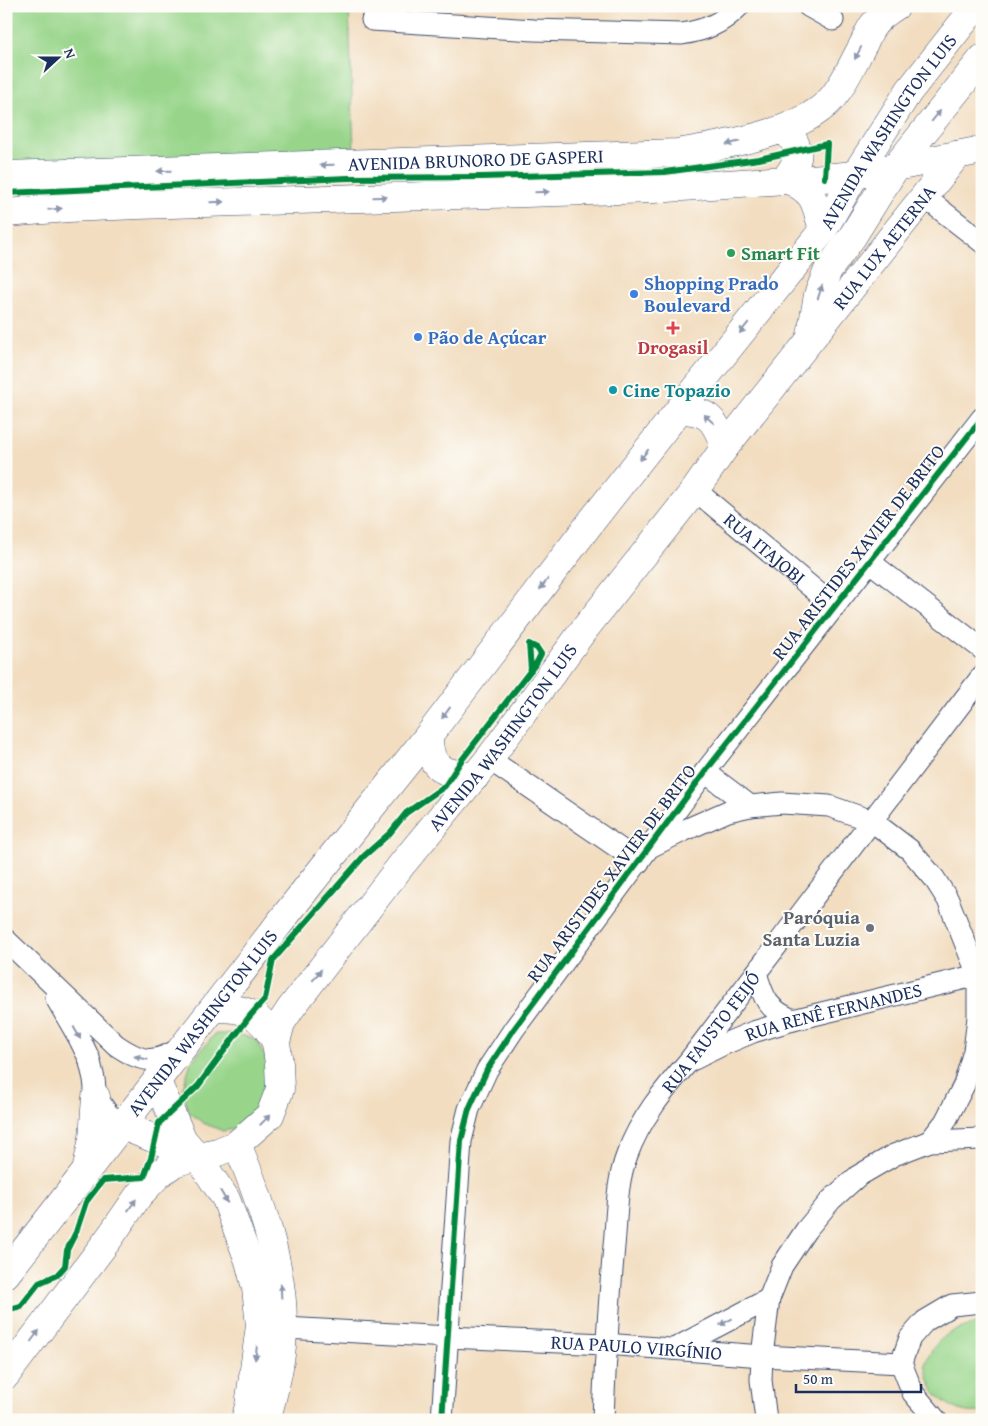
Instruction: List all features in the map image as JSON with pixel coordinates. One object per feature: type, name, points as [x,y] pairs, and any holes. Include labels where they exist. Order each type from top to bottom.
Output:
[{"type":"main road","name":"AVENIDA WASHINGTON LUIS","points":[[6,1274],[158,1082],[310,884],[429,736],[565,556],[679,410],[823,230],[855,175],[909,91],[976,6]]},
{"type":"main road","name":"AVENIDA BRUNORO DE GASPERI","points":[[6,175],[678,153],[727,145],[779,130],[814,113],[827,104],[836,94],[874,24],[890,9]]},
{"type":"main road","points":[[917,140],[904,134],[901,127],[902,120],[941,63],[956,31]]},
{"type":"main road","name":"AVENIDA WASHINGTON LUIS","points":[[6,1375],[110,1237],[139,1195],[159,1174],[174,1163],[218,1152],[237,1144],[270,1115],[280,1089],[280,1064],[276,1042],[281,1023],[403,863],[482,768],[583,631],[695,490],[725,447],[810,339],[818,295],[828,270],[852,237],[895,168],[982,59]]},
{"type":"main road","points":[[779,130],[786,131],[798,150],[795,166],[788,180],[804,188],[811,195],[823,230]]},
{"type":"main road","name":"AVENIDA BRUNORO DE GASPERI","points":[[6,213],[138,205],[652,189],[855,175],[969,152]]},
{"type":"main road","name":"RUA LUX AETERNA","points":[[810,339],[923,196],[969,152]]},
{"type":"main road","points":[[679,410],[694,410],[710,419],[717,427],[725,447]]},
{"type":"main road","points":[[429,736],[429,750],[435,763],[443,770],[453,774],[482,768]]},
{"type":"main road","points":[[215,1008],[232,1008],[249,1012],[266,1025],[276,1042]]},
{"type":"main road","points":[[158,1082],[182,1140],[196,1156],[226,1199],[249,1261],[256,1288],[272,1327],[277,1380],[266,1420]]},
{"type":"main road","points":[[86,1172],[93,1138],[96,1097]]},
{"type":"main road","points":[[122,1126],[196,1156]]},
{"type":"main road","points":[[237,1144],[254,1184],[280,1279],[272,1327],[245,1420]]},
{"type":"street","points":[[372,20],[534,30],[682,34],[704,30],[730,15],[739,6]]},
{"type":"street","points":[[808,6],[833,20]]},
{"type":"street","points":[[923,196],[982,242]]},
{"type":"street","name":"RUA ARISTIDES XAVIER DE BRITO","points":[[442,1420],[461,1141],[469,1109],[487,1070],[514,1028],[705,772],[870,562],[975,440],[982,418]]},
{"type":"street","name":"RUA ITAJOBI","points":[[695,490],[834,607]]},
{"type":"street","points":[[870,562],[982,649]]},
{"type":"street","name":"RUA FAUSTO FEIJÓ","points":[[603,1420],[605,1344],[619,1191],[626,1157],[642,1122],[666,1088],[689,1062],[982,676]]},
{"type":"street","points":[[482,768],[644,855],[720,815],[750,806],[782,803],[829,806],[872,821],[910,850],[934,878],[948,900],[980,975],[974,1051],[964,1085],[946,1122],[930,1141]]},
{"type":"street","points":[[705,772],[750,806]]},
{"type":"street","points":[[6,940],[116,1045],[135,1057],[147,1060],[161,1058],[186,1045]]},
{"type":"street","points":[[756,973],[762,992],[771,1008],[793,1020]]},
{"type":"street","name":"RUA RENÊ FERNANDES","points":[[689,1062],[753,1032],[793,1020],[980,975]]},
{"type":"street","points":[[43,976],[79,1038],[88,1058],[94,1078],[96,1097],[115,1121],[122,1126]]},
{"type":"street","points":[[766,1420],[761,1380],[769,1299],[782,1266],[806,1230],[831,1200],[858,1176],[894,1155],[930,1141],[982,1139]]},
{"type":"street","points":[[674,1350],[769,1299]]},
{"type":"street","points":[[936,1420],[913,1393],[901,1364],[910,1338],[925,1321],[952,1305],[982,1302]]},
{"type":"street","name":"RUA PAULO VIRGÍNIO","points":[[272,1327],[605,1344],[901,1364]]},
{"type":"green space","points":[[6,6],[349,6],[354,154],[6,165]]},
{"type":"green space","points":[[233,1033],[255,1039],[269,1064],[269,1095],[240,1128],[223,1131],[203,1123],[188,1111],[183,1088],[191,1062],[215,1034]]},
{"type":"green space","points":[[982,1322],[982,1411],[968,1412],[953,1407],[936,1393],[932,1387],[925,1364],[941,1339],[954,1331]]},
{"type":"cycle path","points":[[6,193],[348,178],[482,177],[665,172],[759,159],[827,144],[825,178]]},
{"type":"cycle path","points":[[442,1420],[461,1141],[469,1109],[487,1070],[514,1029],[705,772],[982,418]]},
{"type":"cycle path","points":[[6,1310],[21,1306],[39,1283],[57,1275],[65,1266],[67,1250],[76,1232],[86,1202],[103,1180],[144,1177],[151,1158],[159,1123],[198,1086],[249,1017],[265,999],[273,960],[364,856],[390,833],[406,813],[445,786],[461,761],[537,662],[541,654],[537,648],[529,644],[531,670]]},
{"type":"place","name":"Smart Fit","points":[[731,253]]},
{"type":"place","name":"Shopping Prado Boulevard","points":[[634,294]]},
{"type":"place","name":"Drogasil","points":[[673,328]]},
{"type":"place","name":"Pão de Açúcar","points":[[418,337]]},
{"type":"place","name":"Cine Topazio","points":[[613,390]]},
{"type":"place","name":"Paróquia Santa Luzia","points":[[870,928]]}]
